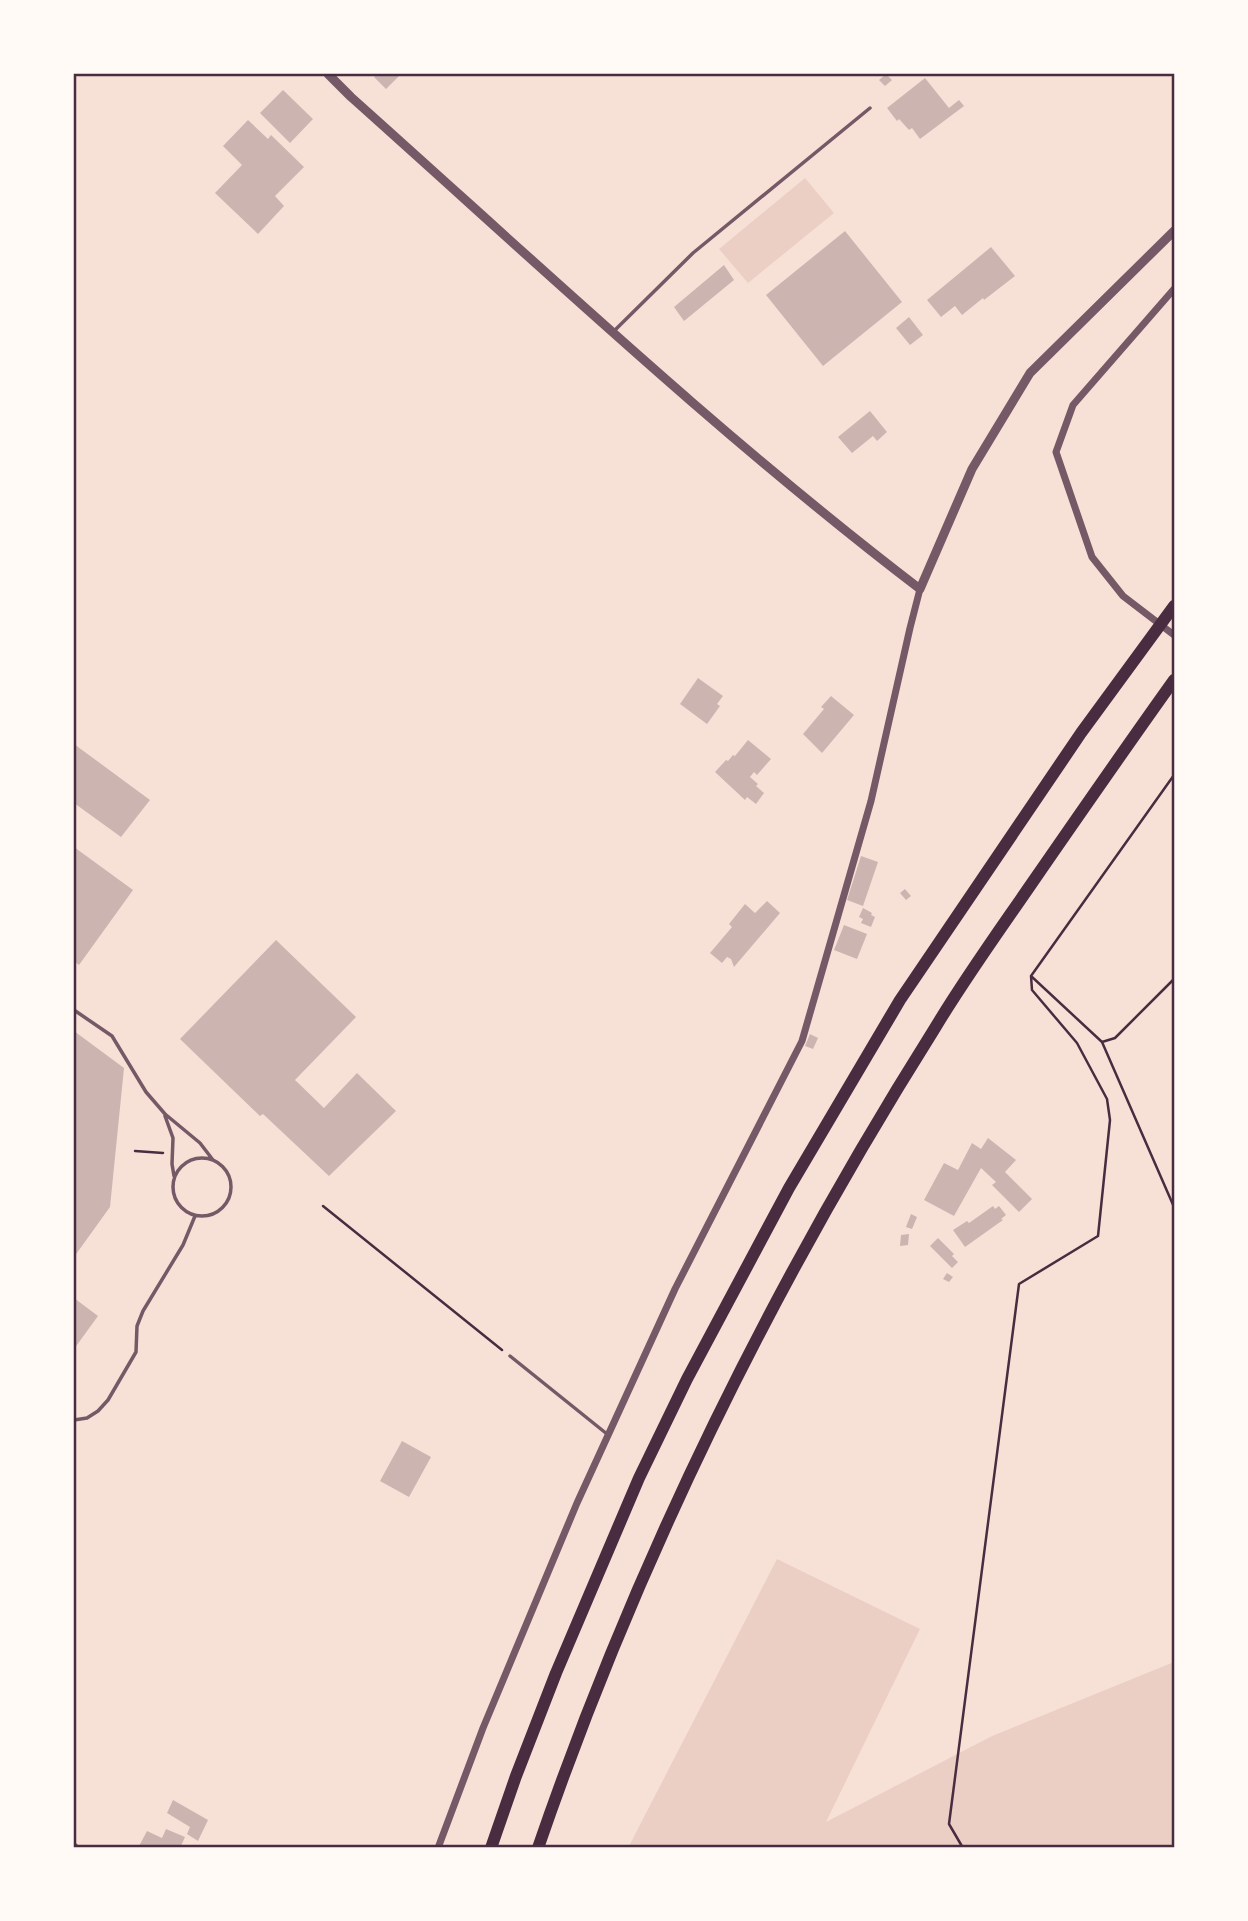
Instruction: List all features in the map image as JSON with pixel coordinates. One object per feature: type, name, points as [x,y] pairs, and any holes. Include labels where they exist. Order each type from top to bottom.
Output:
[{"type":"highway","points":[[491,1847],[556,1674],[639,1478],[693,1367],[776,1212],[900,1000],[1082,733],[1174,606]]},
{"type":"highway","points":[[538,1847],[631,1604],[724,1402],[827,1209],[935,1027],[1174,680]]},
{"type":"street","points":[[328,74],[612,332],[838,524],[920,589]]},
{"type":"street","points":[[438,1847],[483,1728],[577,1503],[675,1289],[802,1041],[872,801],[920,589],[972,469],[1030,373],[1174,231]]},
{"type":"street","points":[[1174,289],[1073,405],[1056,452],[1092,557],[1123,596],[1174,635]]},
{"type":"lane","points":[[612,332],[693,253],[870,108]]},
{"type":"lane","points":[[74,1010],[112,1036],[146,1092],[165,1114],[200,1143],[213,1160]]},
{"type":"lane","points":[[165,1114],[173,1138],[172,1164],[175,1178]]},
{"type":"lane","points":[[197,1158],[213,1160],[220,1164],[231,1179],[230,1196],[220,1211],[204,1217],[187,1213],[176,1201],[173,1186],[178,1171],[197,1158]]},
{"type":"lane","points":[[74,1420],[87,1418],[108,1400],[136,1352],[138,1326],[143,1311],[183,1245],[195,1216]]},
{"type":"lane","points":[[510,1356],[608,1435]]},
{"type":"path","points":[[963,1847],[949,1824],[1019,1284],[1098,1236],[1110,1120],[1107,1099],[1077,1043],[1032,990],[1031,976],[1174,775]]},
{"type":"path","points":[[1031,976],[1102,1042],[1174,1207]]},
{"type":"path","points":[[1102,1042],[1115,1038],[1174,979]]},
{"type":"path","points":[[323,1206],[510,1356]]},
{"type":"shaded area","points":[[805,178],[834,213],[748,283],[719,249]]},
{"type":"shaded area","points":[[777,1559],[920,1629],[826,1822],[992,1736],[1174,1662],[1174,1847],[628,1848]]},
{"type":"building","points":[[378,74],[401,74],[386,89],[374,77]]},
{"type":"building","points":[[886,74],[892,80],[885,86],[879,80]]},
{"type":"building","points":[[925,78],[949,108],[959,100],[964,106],[920,139],[912,128],[909,130],[899,119],[897,121],[887,108]]},
{"type":"building","points":[[283,90],[313,119],[290,143],[260,113]]},
{"type":"building","points":[[248,120],[268,139],[271,135],[304,167],[275,196],[284,206],[258,234],[215,193],[242,165],[223,146]]},
{"type":"building","points":[[845,231],[902,302],[823,366],[766,295]]},
{"type":"building","points":[[991,247],[1015,276],[962,315],[955,306],[941,317],[927,300]]},
{"type":"building","points":[[724,265],[734,280],[684,321],[674,307]]},
{"type":"building","points":[[909,317],[923,335],[910,345],[896,328]]},
{"type":"building","points":[[870,411],[887,432],[877,441],[873,436],[852,453],[838,437]]},
{"type":"building","points":[[698,678],[723,696],[717,704],[720,706],[707,724],[680,704]]},
{"type":"building","points":[[831,696],[854,715],[822,753],[803,734]]},
{"type":"building","points":[[748,740],[771,759],[757,775],[754,772],[750,777],[764,793],[756,804],[747,797],[745,800],[715,772],[726,760],[735,756]]},
{"type":"building","points":[[74,744],[150,800],[121,837],[74,803]]},
{"type":"building","points":[[74,847],[133,890],[79,965],[74,961]]},
{"type":"building","points":[[861,856],[878,862],[863,906],[847,900]]},
{"type":"building","points":[[905,889],[911,896],[906,900],[900,893]]},
{"type":"building","points":[[767,901],[780,913],[734,967],[731,959],[727,957],[722,963],[710,953],[732,927],[729,924],[745,904],[755,913]]},
{"type":"building","points":[[863,908],[875,917],[871,927],[861,923],[863,919],[859,917]]},
{"type":"building","points":[[844,925],[867,934],[857,959],[834,950]]},
{"type":"building","points":[[276,940],[356,1017],[295,1080],[324,1108],[357,1073],[396,1111],[329,1176],[263,1114],[260,1116],[180,1039]]},
{"type":"building","points":[[74,1031],[124,1068],[110,1207],[74,1257]]},
{"type":"building","points":[[810,1034],[818,1038],[813,1049],[805,1046]]},
{"type":"building","points":[[988,1138],[1016,1160],[1005,1172],[1032,1199],[1019,1212],[992,1185],[996,1182],[981,1168],[954,1216],[924,1200],[944,1163],[958,1170],[972,1143],[981,1149]]},
{"type":"building","points":[[993,1206],[995,1209],[999,1206],[1006,1215],[1001,1219],[1003,1220],[965,1247],[953,1230],[967,1221],[969,1223]]},
{"type":"building","points":[[911,1214],[917,1217],[912,1229],[906,1227]]},
{"type":"building","points":[[909,1234],[908,1245],[900,1246],[901,1235]]},
{"type":"building","points":[[938,1238],[958,1262],[952,1268],[930,1246]]},
{"type":"building","points":[[947,1273],[953,1277],[949,1282],[943,1279]]},
{"type":"building","points":[[74,1298],[98,1316],[74,1349]]},
{"type":"building","points":[[402,1441],[431,1457],[409,1497],[380,1481]]},
{"type":"building","points":[[173,1800],[208,1820],[198,1841],[187,1834],[190,1827],[167,1813]]},
{"type":"building","points":[[166,1829],[185,1837],[180,1848],[138,1848],[147,1831],[162,1838]]}]
